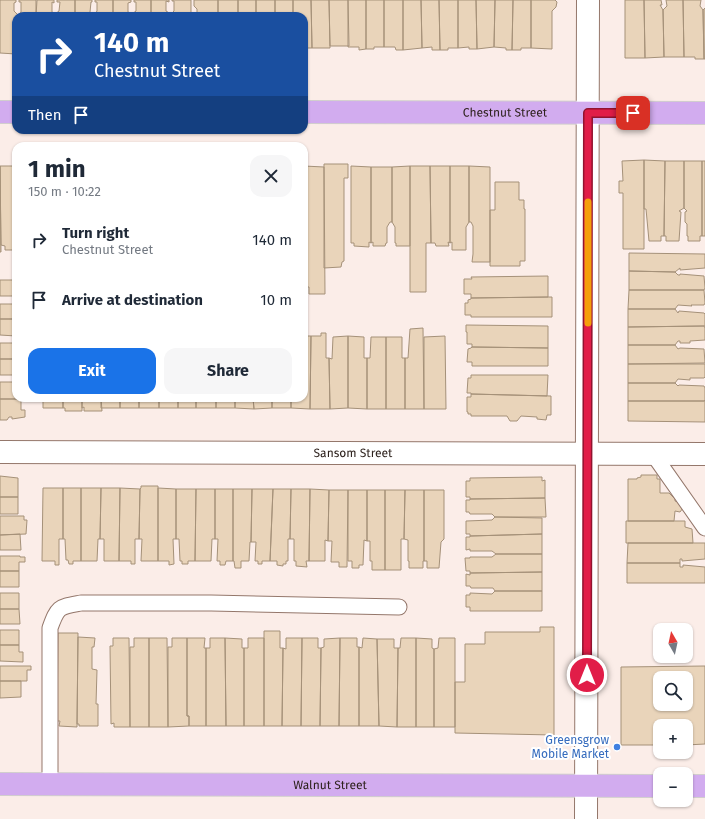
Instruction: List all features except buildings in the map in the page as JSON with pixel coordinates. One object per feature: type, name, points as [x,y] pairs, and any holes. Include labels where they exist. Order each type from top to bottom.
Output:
[{"type":"main road","points":[[0,112],[12,112]]},
{"type":"main road","name":"Chestnut Street","points":[[308,112],[705,113]]},
{"type":"main road","name":"Walnut Street","points":[[0,784],[653,786]]},
{"type":"main road","points":[[693,786],[705,786]]},
{"type":"street","points":[[586,819],[588,0]]},
{"type":"street","name":"Sansom Street","points":[[0,452],[705,454]]},
{"type":"lane","points":[[654,454],[705,528]]},
{"type":"lane","points":[[50,784],[50,628],[56,612],[65,606],[81,603],[211,603],[399,607]]},
{"type":"slow traffic","points":[[588,202],[588,323]]},
{"type":"place","name":"Greensgrow Mobile Market","points":[[617,747]]},
{"type":"route","points":[[587,675],[588,113],[633,113]]}]
